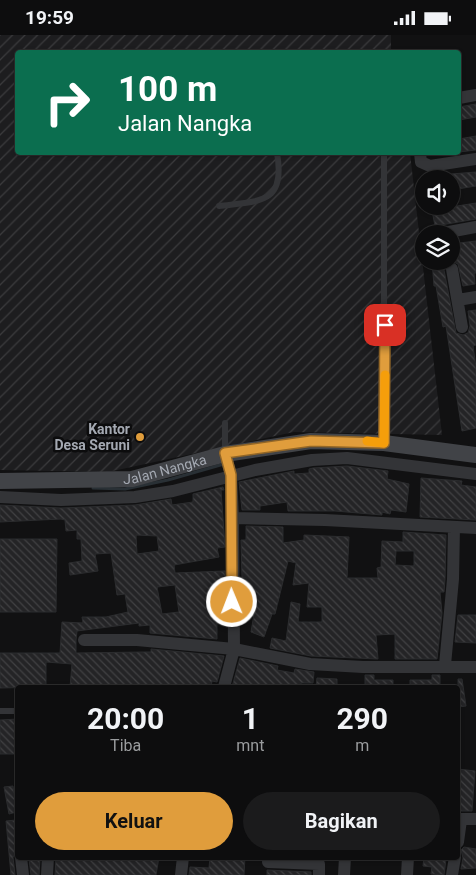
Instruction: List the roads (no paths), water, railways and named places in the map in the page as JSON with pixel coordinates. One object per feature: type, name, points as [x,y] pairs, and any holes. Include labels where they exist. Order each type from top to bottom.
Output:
[{"type":"street","points":[[461,98],[476,95]]},
{"type":"street","points":[[420,155],[423,165],[430,166],[476,159]]},
{"type":"street","points":[[460,230],[476,227]]},
{"type":"street","points":[[452,270],[462,327]]},
{"type":"street","points":[[458,300],[476,297]]},
{"type":"street","name":"Jalan Nangka","points":[[0,481],[132,479],[228,465],[311,441],[384,443],[434,452],[476,455]]},
{"type":"street","points":[[431,469],[434,452]]},
{"type":"street","points":[[0,497],[61,499],[135,497],[173,491],[228,465],[347,458],[476,474]]},
{"type":"street","points":[[225,685],[234,649],[233,518],[228,465]]},
{"type":"street","points":[[233,518],[325,520],[476,528]]},
{"type":"street","points":[[445,665],[453,579],[454,527]]},
{"type":"street","points":[[84,640],[137,640],[234,649],[310,664],[363,667],[445,665],[476,667]]},
{"type":"street","points":[[460,820],[476,819]]},
{"type":"street","points":[[22,860],[23,875]]},
{"type":"street","points":[[47,875],[48,860]]},
{"type":"street","points":[[181,875],[183,860]]},
{"type":"street","points":[[344,875],[345,860]]},
{"type":"street","points":[[407,875],[408,860]]},
{"type":"street","points":[[452,875],[454,860]]},
{"type":"street","points":[[268,862],[319,864],[319,875]]},
{"type":"lane","points":[[219,206],[263,200],[279,183],[277,155]]},
{"type":"lane","points":[[384,155],[384,443]]},
{"type":"lane","points":[[225,423],[228,465]]},
{"type":"lane","points":[[0,711],[15,711]]},
{"type":"waterway","points":[[93,488],[125,489],[168,480],[224,464]]},
{"type":"place","name":"Kantor Desa Seruni","points":[[140,437]]}]
